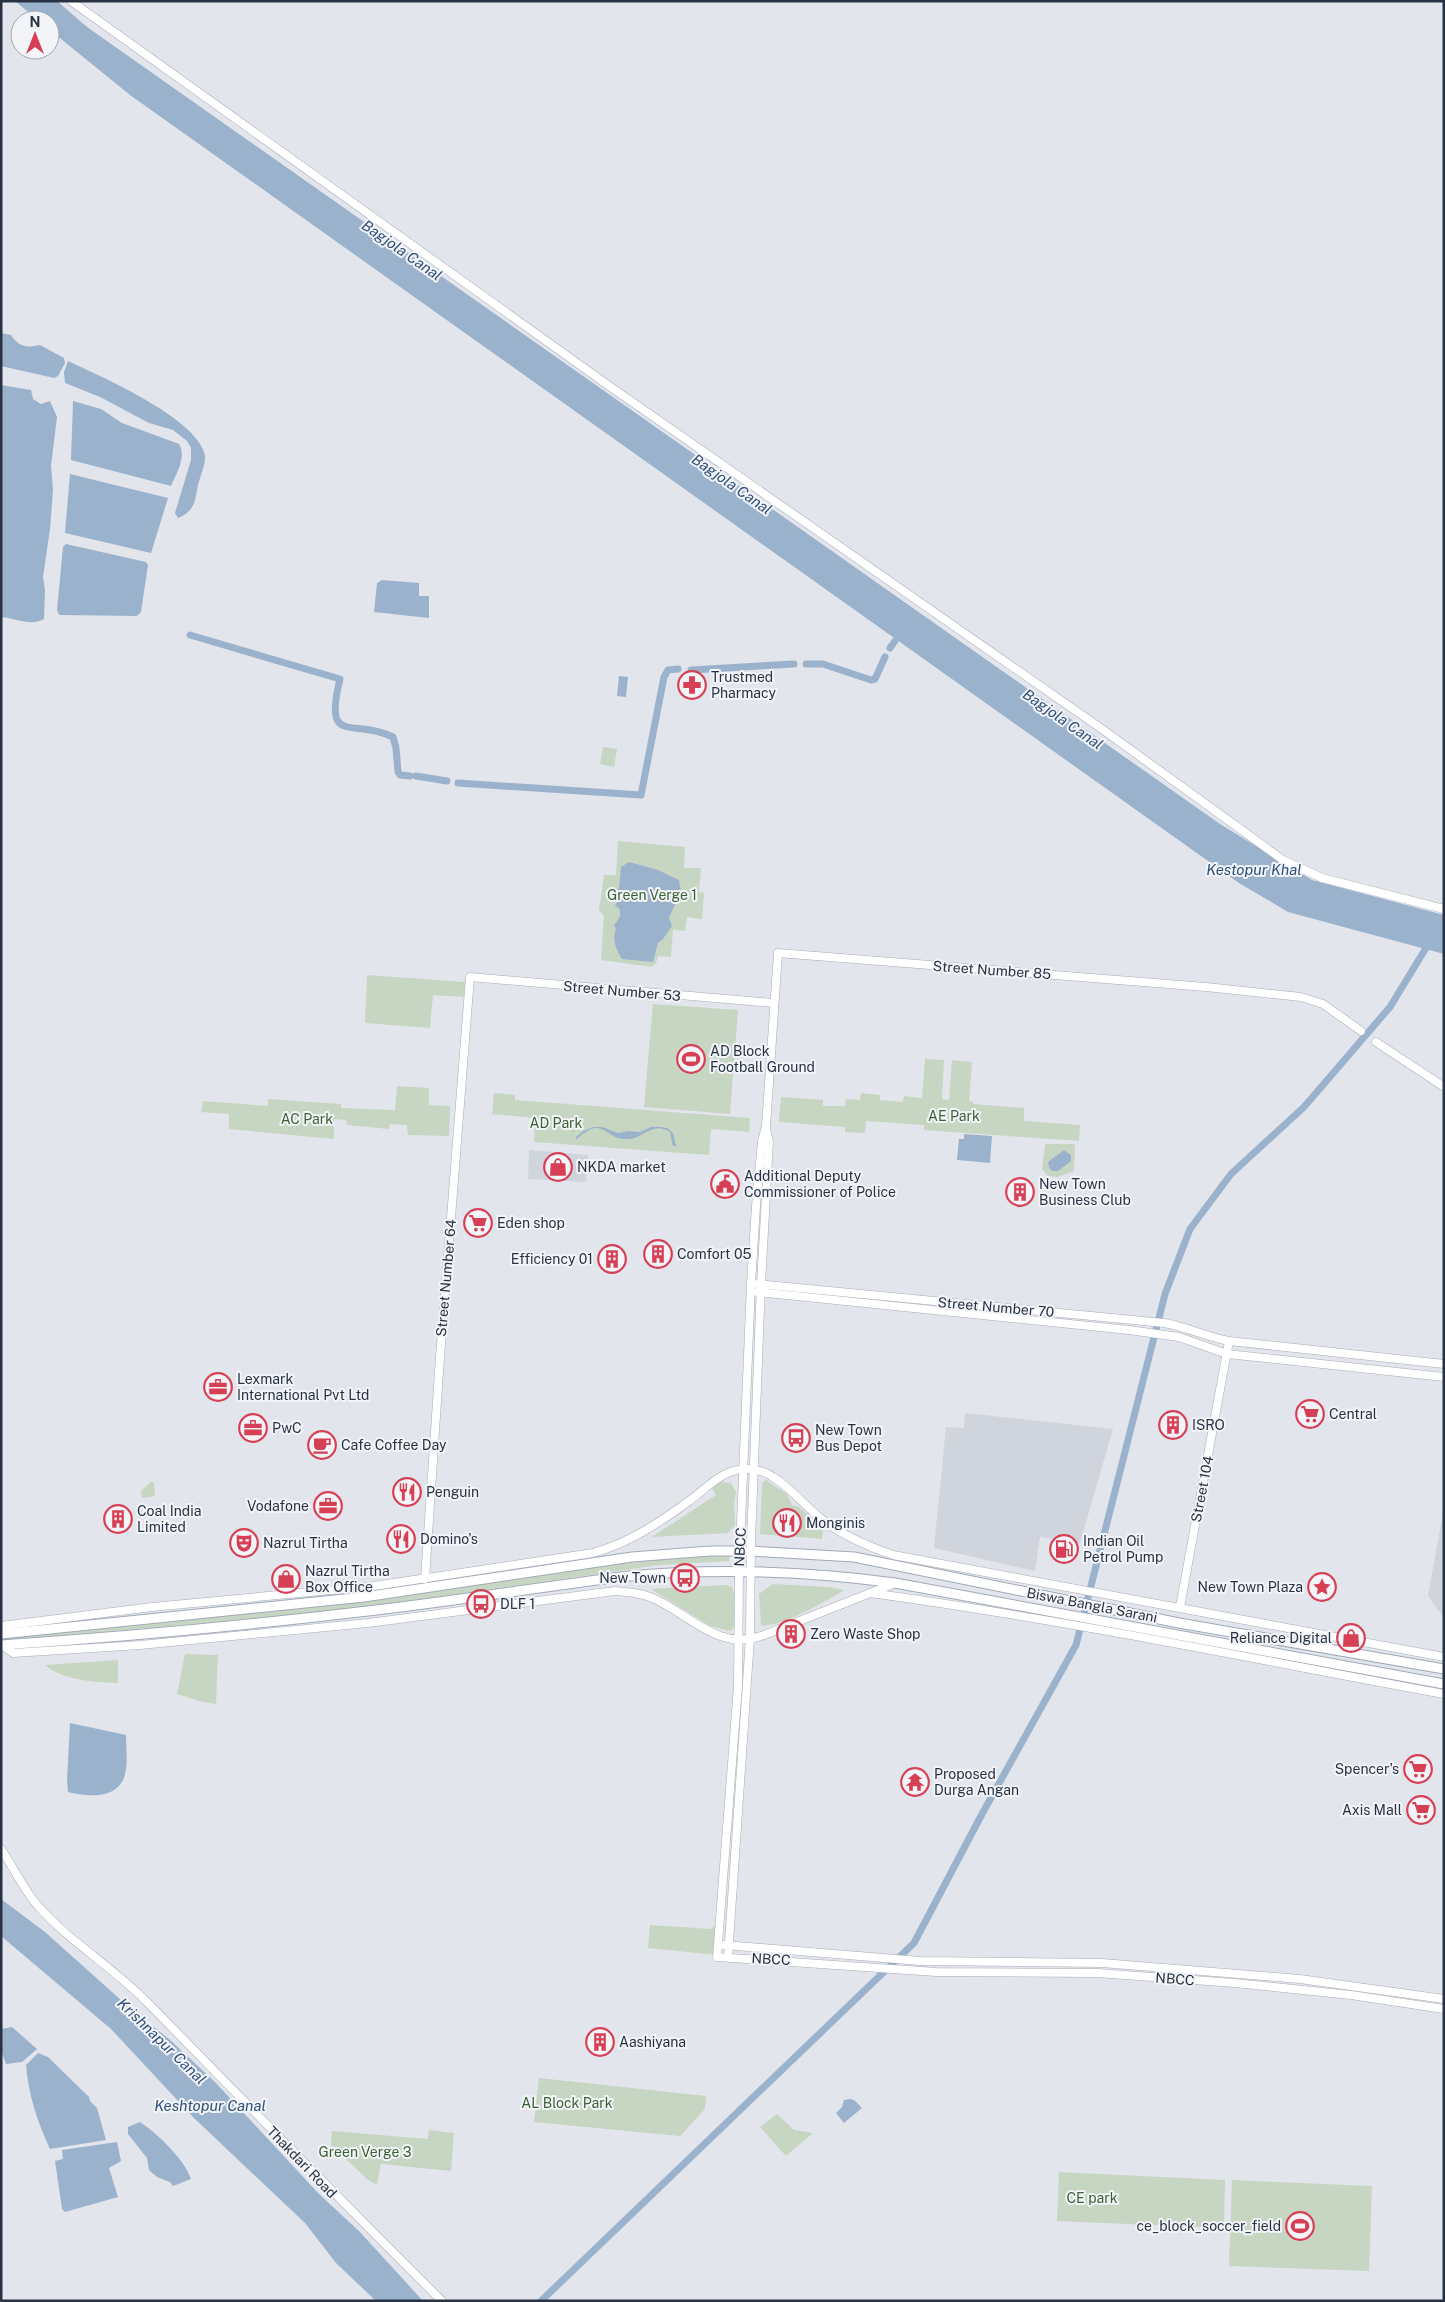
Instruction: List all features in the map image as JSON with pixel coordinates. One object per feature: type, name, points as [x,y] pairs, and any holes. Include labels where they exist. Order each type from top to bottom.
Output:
[{"type":"main road","name":"Biswa Bangla Sarani","points":[[1,1634],[364,1597],[632,1557],[751,1551],[854,1558],[1326,1650],[1444,1669]]},
{"type":"main road","points":[[922,1571],[924,1560]]},
{"type":"main road","name":"Biswa Bangla Sarani","points":[[2,1645],[226,1627],[361,1612],[629,1576],[738,1570],[849,1577],[895,1583],[1067,1618],[1094,1619],[1444,1684]]},
{"type":"street","points":[[71,1],[605,384],[1102,729],[1283,860],[1322,878],[1444,908]]},
{"type":"street","name":"Street Number 85","points":[[774,1004],[778,953],[1206,987],[1306,998],[1323,1004],[1361,1032]]},
{"type":"street","name":"Street Number 53","points":[[470,977],[774,1004]]},
{"type":"street","name":"Street Number 64","points":[[425,1579],[439,1364],[470,977]]},
{"type":"street","points":[[774,1004],[766,1126],[770,1142],[761,1288],[751,1551],[750,1638],[729,1945],[728,1957],[717,1957],[717,1944],[729,1945],[882,1958],[901,1959],[920,1961],[1102,1963],[1300,1979],[1444,1999]]},
{"type":"street","points":[[1376,1042],[1444,1087]]},
{"type":"street","name":"NBCC","points":[[717,1944],[738,1686],[738,1570],[751,1288],[762,1141],[766,1126]]},
{"type":"street","name":"Street Number 70","points":[[751,1288],[1164,1324],[1186,1327],[1217,1339],[1229,1341],[1444,1364]]},
{"type":"street","name":"Street Number 70","points":[[761,1288],[1162,1334],[1179,1337],[1227,1354],[1444,1377]]},
{"type":"street","name":"Street 104","points":[[1180,1607],[1229,1341]]},
{"type":"street","points":[[1,1626],[152,1607],[306,1593],[425,1579],[579,1556],[614,1547],[672,1514],[721,1477],[744,1468],[766,1472],[781,1482],[819,1518],[851,1538],[893,1555],[1444,1657]]},
{"type":"street","points":[[2,1645],[13,1653],[147,1644],[368,1623],[615,1591],[649,1596],[718,1636],[750,1638],[760,1637],[895,1583]]},
{"type":"street","points":[[868,1593],[1067,1618],[1088,1628],[1444,1694]]},
{"type":"street","name":"Thakdari Road","points":[[1,1849],[27,1893],[62,1931],[147,2001],[343,2204],[442,2301]]},
{"type":"street","name":"NBCC","points":[[728,1957],[881,1966],[914,1970],[1097,1973],[1225,1982],[1352,1995],[1444,2009]]},
{"type":"street","points":[[898,1968],[901,1959]]},
{"type":"shaded area","name":"NKDA market","points":[[529,1150],[588,1155],[586,1182],[528,1179]]},
{"type":"shaded area","points":[[965,1413],[1113,1429],[1080,1543],[1040,1537],[1035,1571],[934,1548],[946,1427],[964,1428]]},
{"type":"shaded area","points":[[1444,1507],[1444,1618],[1428,1596]]},
{"type":"green space","points":[[603,747],[617,749],[614,767],[600,764]]},
{"type":"green space","name":"Green Verge 1","points":[[618,841],[685,847],[684,868],[701,868],[699,892],[704,893],[702,919],[687,917],[685,931],[673,930],[671,957],[658,956],[656,963],[652,967],[601,960],[604,916],[599,910],[604,875],[616,875]]},
{"type":"green space","points":[[367,975],[465,982],[464,997],[433,995],[430,1028],[365,1023]]},
{"type":"green space","name":"AD Block Football Ground","points":[[653,1004],[738,1010],[730,1114],[644,1107]]},
{"type":"green space","name":"AE Park","points":[[925,1059],[944,1060],[942,1099],[949,1100],[952,1060],[972,1062],[969,1101],[973,1102],[973,1104],[1024,1108],[1024,1121],[1080,1125],[1079,1141],[924,1130],[924,1125],[866,1121],[865,1133],[845,1132],[845,1127],[779,1122],[781,1097],[823,1100],[823,1106],[845,1106],[846,1099],[860,1100],[861,1093],[880,1095],[880,1100],[903,1102],[904,1096],[922,1098]]},
{"type":"green space","name":"AC Park","points":[[397,1086],[429,1088],[429,1105],[450,1106],[449,1136],[408,1135],[407,1125],[390,1124],[389,1129],[347,1125],[346,1120],[334,1119],[334,1139],[229,1129],[229,1114],[201,1112],[203,1101],[268,1106],[268,1099],[341,1104],[341,1108],[395,1110]]},
{"type":"green space","name":"AD Park","points":[[494,1093],[515,1095],[515,1100],[750,1118],[749,1132],[711,1129],[709,1155],[534,1142],[535,1118],[492,1114]]},
{"type":"green space","points":[[1045,1144],[1075,1144],[1074,1171],[1058,1177],[1048,1176],[1042,1169]]},
{"type":"green space","points":[[766,1480],[787,1494],[792,1505],[799,1507],[823,1529],[822,1539],[760,1534],[762,1483]]},
{"type":"green space","points":[[152,1481],[154,1483],[155,1496],[142,1498],[141,1491]]},
{"type":"green space","points":[[719,1482],[731,1483],[736,1492],[734,1503],[735,1525],[728,1533],[652,1537],[716,1495],[712,1488]]},
{"type":"green space","points":[[695,1556],[729,1556],[729,1561],[659,1565],[338,1611],[1,1641],[1,1637]]},
{"type":"green space","points":[[773,1584],[829,1587],[844,1590],[815,1607],[779,1623],[761,1625],[759,1594]]},
{"type":"green space","points":[[727,1585],[732,1587],[736,1602],[733,1629],[730,1631],[710,1626],[651,1589]]},
{"type":"green space","points":[[185,1654],[218,1655],[216,1704],[177,1694]]},
{"type":"green space","points":[[118,1660],[118,1683],[69,1677],[51,1670],[45,1665]]},
{"type":"green space","points":[[650,1925],[711,1929],[716,1925],[717,1955],[648,1948]]},
{"type":"green space","name":"AL Block Park","points":[[539,2078],[706,2096],[705,2109],[680,2136],[534,2122]]},
{"type":"green space","points":[[777,2114],[794,2130],[813,2133],[786,2156],[760,2127]]},
{"type":"green space","name":"Green Verge 3","points":[[429,2130],[454,2133],[451,2171],[381,2164],[377,2185],[367,2179],[331,2145],[332,2131],[428,2139]]},
{"type":"green space","name":"CE park","points":[[1059,2172],[1225,2180],[1224,2228],[1057,2221]]},
{"type":"green space","name":"ce_block_soccer_field","points":[[1232,2180],[1372,2186],[1369,2271],[1229,2266]]},
{"type":"water","name":"Kestopur Khal","points":[[15,1],[57,1],[87,27],[1220,824],[1312,880],[1444,915],[1444,954],[1288,912],[1239,883],[130,95],[60,38],[60,10],[26,10]]},
{"type":"water","points":[[1,333],[11,335],[23,346],[40,345],[64,358],[65,363],[58,376],[54,378],[1,366]]},
{"type":"water","points":[[68,361],[146,400],[185,427],[198,441],[205,455],[205,462],[195,501],[188,512],[178,518],[175,513],[191,460],[191,448],[187,441],[173,430],[149,423],[100,397],[65,383],[64,372]]},
{"type":"water","points":[[1,385],[31,390],[33,399],[41,404],[50,401],[57,417],[51,466],[53,490],[50,529],[43,577],[45,590],[44,619],[33,622],[1,617]]},
{"type":"water","points":[[73,401],[101,409],[122,423],[179,444],[182,454],[181,460],[171,486],[71,460]]},
{"type":"water","points":[[70,474],[168,498],[151,553],[65,533]]},
{"type":"water","points":[[66,544],[146,562],[148,565],[141,612],[137,616],[59,615],[57,610],[63,547]]},
{"type":"water","points":[[382,580],[419,583],[419,596],[429,596],[429,618],[374,612],[377,583]]},
{"type":"water","points":[[619,676],[628,677],[626,697],[617,696]]},
{"type":"water","points":[[629,862],[658,870],[679,880],[681,891],[669,918],[672,926],[658,943],[653,962],[622,959],[615,944],[616,929],[614,925],[619,919],[620,913],[619,908],[615,906],[617,902],[615,892],[619,888],[621,867]]},
{"type":"water","points":[[594,1127],[602,1127],[618,1133],[628,1131],[640,1132],[651,1127],[667,1128],[673,1133],[676,1146],[673,1146],[670,1132],[658,1128],[638,1137],[626,1139],[619,1138],[598,1128],[593,1128],[577,1139],[575,1138],[583,1131]]},
{"type":"water","points":[[964,1134],[992,1136],[990,1163],[957,1160],[959,1139],[964,1139]]},
{"type":"water","points":[[1064,1150],[1071,1155],[1071,1161],[1058,1171],[1052,1171],[1048,1162]]},
{"type":"water","points":[[70,1723],[126,1735],[126,1769],[122,1782],[116,1788],[101,1795],[84,1795],[68,1792]]},
{"type":"water","name":"Keshtopur Canal","points":[[1,1899],[45,1932],[131,2009],[169,2039],[215,2082],[319,2194],[360,2232],[423,2301],[376,2301],[336,2263],[305,2223],[194,2118],[111,2029],[1,1936]]},
{"type":"water","points":[[12,2027],[37,2049],[22,2062],[6,2064],[1,2050],[1,2029]]},
{"type":"water","points":[[38,2053],[48,2057],[89,2097],[90,2101],[97,2108],[106,2140],[50,2149],[34,2108],[27,2076],[26,2065]]},
{"type":"water","points":[[844,2100],[854,2100],[862,2108],[844,2123],[836,2113],[842,2107]]},
{"type":"water","points":[[140,2122],[155,2133],[170,2148],[183,2163],[191,2179],[173,2186],[170,2182],[157,2177],[149,2170],[147,2158],[128,2134],[128,2127]]},
{"type":"water","points":[[117,2142],[121,2161],[109,2168],[118,2197],[65,2212],[62,2209],[55,2161],[63,2159],[62,2150]]},
{"type":"waterway","points":[[190,635],[340,679],[335,714],[339,722],[345,726],[379,732],[393,737],[398,772],[400,775],[410,776]]},
{"type":"waterway","points":[[890,648],[895,641]]},
{"type":"waterway","points":[[806,664],[823,664],[871,680],[875,679],[885,657]]},
{"type":"waterway","points":[[691,670],[794,664]]},
{"type":"waterway","points":[[458,783],[641,795],[664,677],[668,670],[678,669]]},
{"type":"waterway","points":[[416,776],[447,781]]},
{"type":"waterway","points":[[541,2301],[914,1943],[982,1814],[1076,1645],[1165,1294],[1190,1229],[1231,1174],[1304,1107],[1390,1007],[1429,943]]},
{"type":"place","name":"Trustmed Pharmacy","points":[[692,685]]},
{"type":"place","name":"AD Block Football Ground","points":[[691,1059]]},
{"type":"place","name":"NKDA market","points":[[558,1167]]},
{"type":"place","name":"Additional Deputy Commissioner of Police","points":[[725,1184]]},
{"type":"place","name":"New Town Business Club","points":[[1020,1192]]},
{"type":"place","name":"Eden shop","points":[[478,1223]]},
{"type":"place","name":"Comfort 05","points":[[658,1254]]},
{"type":"place","name":"Efficiency 01","points":[[612,1259]]},
{"type":"place","name":"Lexmark International Pvt Ltd","points":[[218,1387]]},
{"type":"place","name":"Central","points":[[1310,1414]]},
{"type":"place","name":"ISRO","points":[[1173,1425]]},
{"type":"place","name":"PwC","points":[[253,1428]]},
{"type":"place","name":"New Town Bus Depot","points":[[796,1438]]},
{"type":"place","name":"Cafe Coffee Day","points":[[322,1445]]},
{"type":"place","name":"Penguin","points":[[407,1492]]},
{"type":"place","name":"Vodafone","points":[[328,1506]]},
{"type":"place","name":"Coal India Limited","points":[[118,1519]]},
{"type":"place","name":"Monginis","points":[[787,1523]]},
{"type":"place","name":"Domino's","points":[[401,1539]]},
{"type":"place","name":"Nazrul Tirtha","points":[[244,1543]]},
{"type":"place","name":"Indian Oil Petrol Pump","points":[[1064,1549]]},
{"type":"place","name":"New Town","points":[[685,1578]]},
{"type":"place","name":"Nazrul Tirtha Box Office","points":[[286,1579]]},
{"type":"place","name":"New Town Plaza","points":[[1322,1587]]},
{"type":"place","name":"DLF 1","points":[[481,1604]]},
{"type":"place","name":"Zero Waste Shop","points":[[791,1634]]},
{"type":"place","name":"Reliance Digital","points":[[1351,1638]]},
{"type":"place","name":"Spencer's","points":[[1418,1769]]},
{"type":"place","name":"Proposed Durga Angan","points":[[915,1782]]},
{"type":"place","name":"Axis Mall","points":[[1421,1810]]},
{"type":"place","name":"Aashiyana","points":[[600,2042]]},
{"type":"place","name":"ce_block_soccer_field","points":[[1300,2226]]},
{"type":"water label","name":"Bagjola Canal","points":[[402,250]]},
{"type":"water label","name":"Bagjola Canal","points":[[732,484]]},
{"type":"water label","name":"Bagjola Canal","points":[[1063,719]]},
{"type":"water label","name":"Krishnapur Canal","points":[[162,2041]]}]
